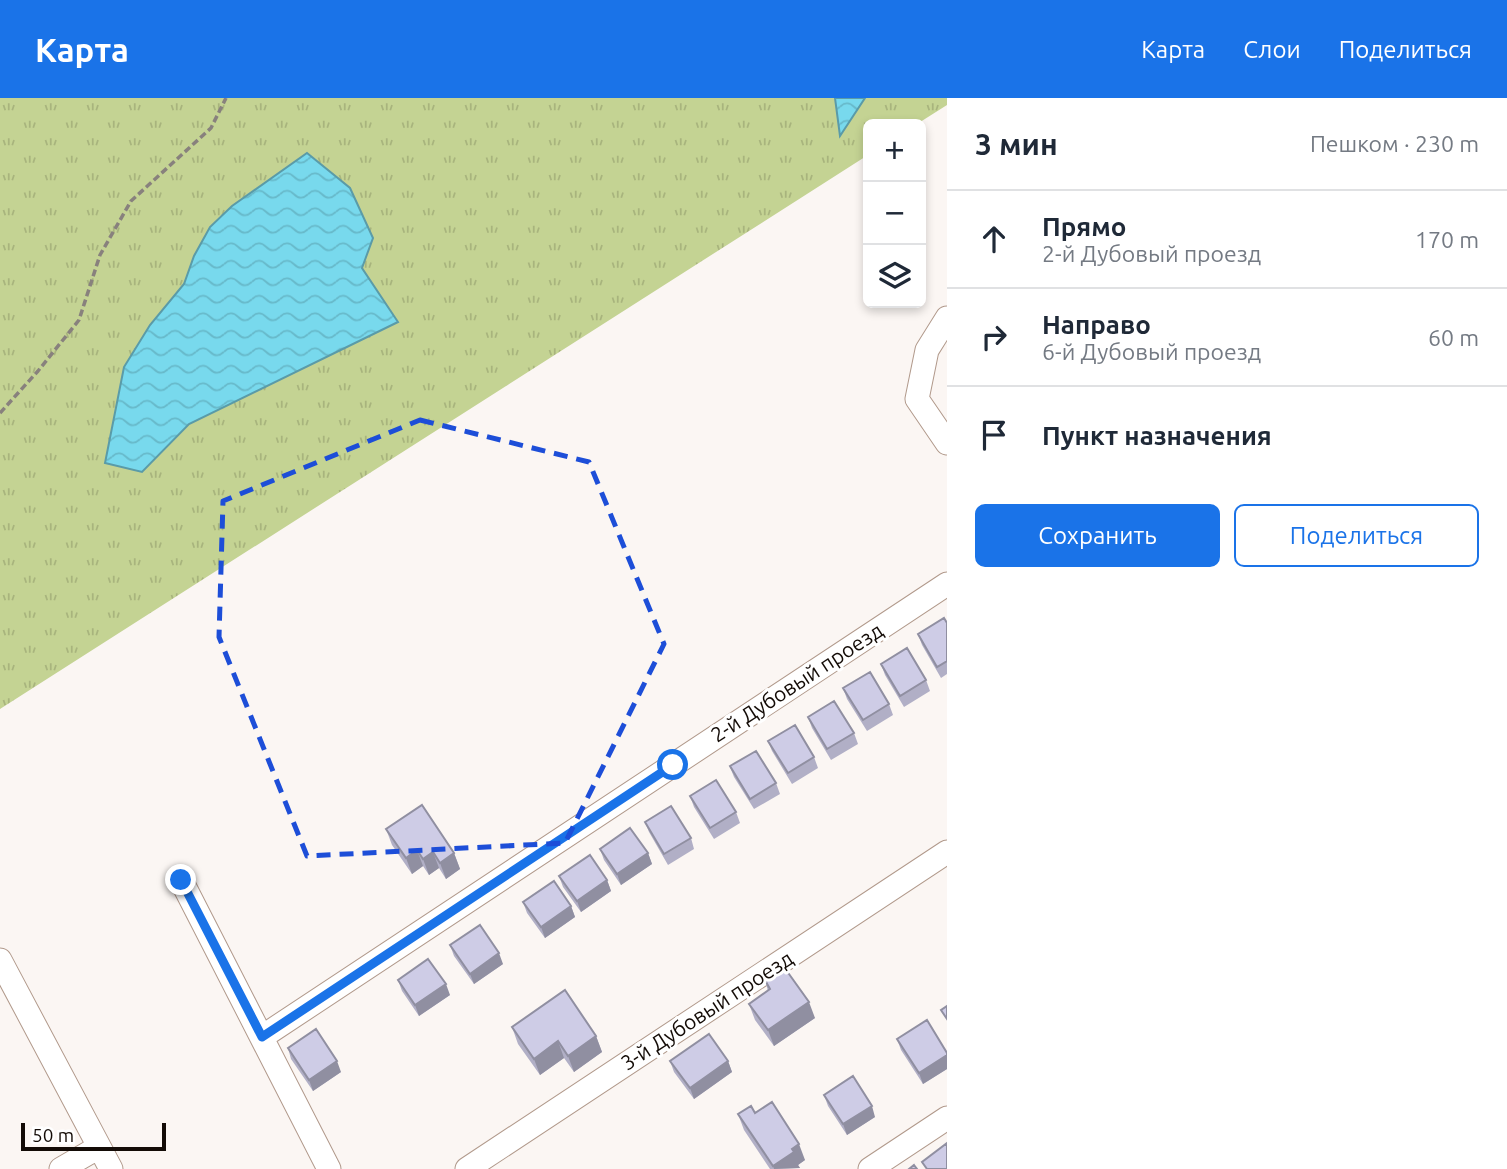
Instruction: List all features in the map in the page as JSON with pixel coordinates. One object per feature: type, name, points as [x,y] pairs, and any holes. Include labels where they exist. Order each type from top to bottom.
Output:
[{"type":"street","points":[[947,318],[927,350],[917,399],[947,443]]},
{"type":"street","name":"2-й Дубовый проезд","points":[[262,1037],[947,584]]},
{"type":"street","name":"3-й Дубовый проезд","points":[[467,1169],[947,852]]},
{"type":"street","points":[[181,880],[330,1169]]},
{"type":"street","points":[[0,960],[111,1169]]},
{"type":"street","points":[[870,1169],[947,1118]]},
{"type":"street","points":[[61,1169],[99,1147]]},
{"type":"path","points":[[0,413],[79,320],[100,255],[131,201],[211,128],[226,98]]},
{"type":"highlighted area","points":[[420,420],[589,462],[664,644],[565,843],[307,856],[219,637],[223,501]]},
{"type":"green space","points":[[0,98],[947,98],[947,105],[925,119],[863,119],[863,158],[0,709]]},
{"type":"water","points":[[835,98],[865,98],[840,136]]},
{"type":"water","points":[[307,153],[350,188],[373,238],[362,268],[398,322],[189,424],[142,472],[105,463],[124,367],[150,325],[184,284],[194,256],[210,227],[232,206]]},
{"type":"building","points":[[944,618],[947,623],[947,661],[937,667],[918,634]]},
{"type":"building","points":[[907,648],[926,680],[900,696],[881,664]]},
{"type":"building","points":[[870,672],[889,704],[863,720],[843,688]]},
{"type":"building","points":[[834,701],[854,733],[827,749],[808,717]]},
{"type":"building","points":[[795,725],[814,757],[788,773],[768,741]]},
{"type":"building","points":[[756,751],[776,783],[750,799],[730,766]]},
{"type":"building","points":[[716,780],[736,812],[710,828],[690,796]]},
{"type":"building","points":[[422,805],[454,853],[440,863],[433,852],[423,859],[417,850],[406,858],[386,829]]},
{"type":"building","points":[[671,806],[691,838],[664,854],[645,822]]},
{"type":"building","points":[[630,828],[648,853],[617,874],[600,849]]},
{"type":"building","points":[[590,855],[607,880],[577,901],[559,876]]},
{"type":"building","points":[[554,881],[571,906],[541,927],[523,902]]},
{"type":"building","points":[[480,925],[499,953],[470,974],[450,945]]},
{"type":"building","points":[[428,959],[446,984],[415,1005],[398,980]]},
{"type":"building","points":[[784,967],[809,1002],[768,1030],[749,1004],[770,989],[765,980]]},
{"type":"building","points":[[565,990],[596,1036],[568,1056],[558,1041],[534,1059],[512,1027]]},
{"type":"building","points":[[947,1006],[947,1019],[941,1010]]},
{"type":"building","points":[[927,1020],[947,1055],[919,1073],[897,1039]]},
{"type":"building","points":[[316,1029],[337,1061],[309,1080],[288,1048]]},
{"type":"building","points":[[709,1034],[728,1061],[690,1088],[670,1061]]},
{"type":"building","points":[[853,1076],[872,1106],[843,1124],[824,1095]]},
{"type":"building","points":[[772,1102],[799,1144],[792,1149],[794,1152],[773,1166],[738,1114],[751,1106],[755,1113]]},
{"type":"building","points":[[947,1143],[947,1169],[927,1169],[922,1162]]},
{"type":"route","points":[[181,880],[262,1037],[673,765]]}]
